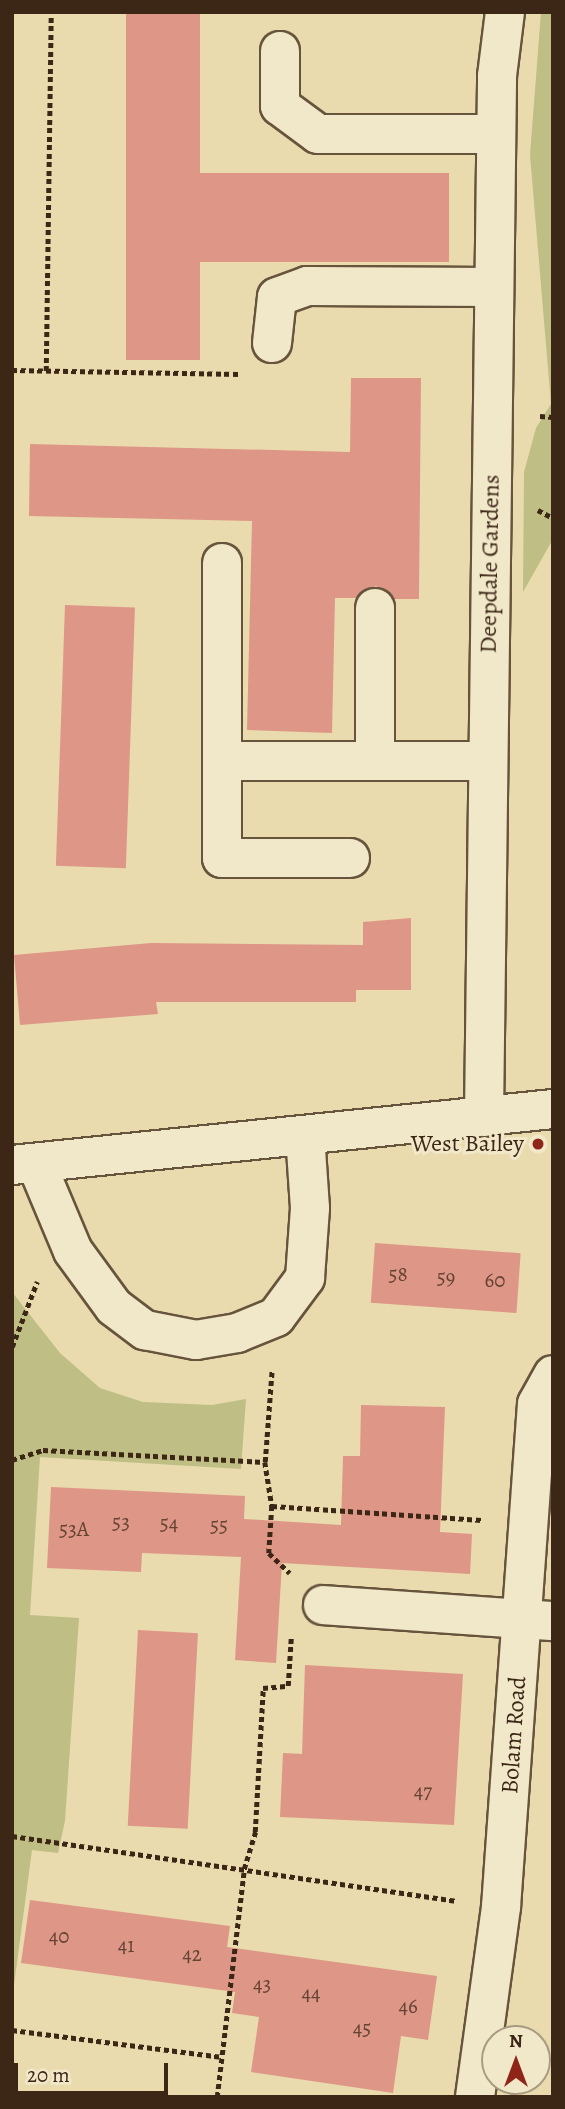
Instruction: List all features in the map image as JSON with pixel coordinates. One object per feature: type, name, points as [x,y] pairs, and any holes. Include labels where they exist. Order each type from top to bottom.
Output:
[{"type":"street","name":"Deepdale Gardens","points":[[484,1117],[486,761],[496,134],[505,12]]},
{"type":"street","points":[[280,51],[280,106],[318,134],[496,134]]},
{"type":"street","points":[[272,343],[277,297],[307,286],[494,287]]},
{"type":"street","points":[[222,563],[222,858],[350,858]]},
{"type":"street","points":[[375,608],[375,761]]},
{"type":"street","points":[[222,761],[486,761]]},
{"type":"street","points":[[305,1135],[310,1208],[305,1278],[276,1317],[237,1333],[196,1339],[145,1330],[114,1307],[73,1251],[24,1164],[553,1109]]},
{"type":"street","name":"Bolam Road","points":[[475,2097],[538,1620],[529,1522],[537,1404],[553,1375]]},
{"type":"street","points":[[308,1612],[538,1620]]},
{"type":"path","points":[[46,371],[51,12]]},
{"type":"path","points":[[12,370],[272,375],[272,343]]},
{"type":"path","points":[[217,2097],[244,1869],[255,1832],[263,1688],[288,1686],[308,1612],[292,1575],[269,1553],[272,1506],[265,1462],[276,1317]]},
{"type":"path","points":[[12,1460],[43,1450],[265,1462]]},
{"type":"path","points":[[272,1506],[529,1522]]},
{"type":"path","points":[[12,1836],[501,1908]]},
{"type":"path","points":[[12,2030],[222,2057]]},
{"type":"green space","points":[[541,12],[553,12],[553,539],[523,592],[524,472],[536,428],[551,404],[530,155]]},
{"type":"green space","points":[[12,1292],[60,1353],[100,1388],[143,1402],[212,1405],[246,1399],[241,1469],[40,1457],[30,1615],[79,1618],[65,1821],[58,1853],[32,1850],[12,2000]]},
{"type":"building","points":[[126,12],[200,12],[200,173],[449,173],[449,262],[200,262],[200,360],[126,360]]},
{"type":"building","points":[[351,378],[421,378],[419,599],[394,599],[376,586],[356,598],[335,598],[332,733],[247,730],[252,521],[29,516],[30,444],[350,452]]},
{"type":"building","points":[[65,605],[135,607],[126,868],[56,866]]},
{"type":"building","points":[[411,918],[411,990],[356,990],[356,1002],[156,1002],[158,1014],[20,1025],[14,955],[151,943],[363,945],[363,922]]},
{"type":"building","points":[[375,1243],[521,1253],[516,1313],[371,1303]]},
{"type":"building","points":[[361,1405],[445,1407],[440,1532],[472,1534],[470,1574],[282,1563],[276,1663],[235,1660],[241,1557],[142,1553],[141,1572],[47,1568],[51,1487],[245,1496],[244,1519],[341,1525],[343,1456],[360,1456]]},
{"type":"building","points":[[138,1630],[198,1633],[188,1829],[128,1826]]},
{"type":"building","points":[[305,1665],[463,1674],[454,1825],[280,1817],[283,1753],[302,1754]]},
{"type":"building","points":[[30,1900],[230,1926],[227,1947],[437,1976],[428,2040],[401,2036],[393,2093],[251,2072],[259,2017],[232,2013],[235,1992],[21,1963]]},
{"type":"place","name":"West Bailey","points":[[538,1144]]}]
